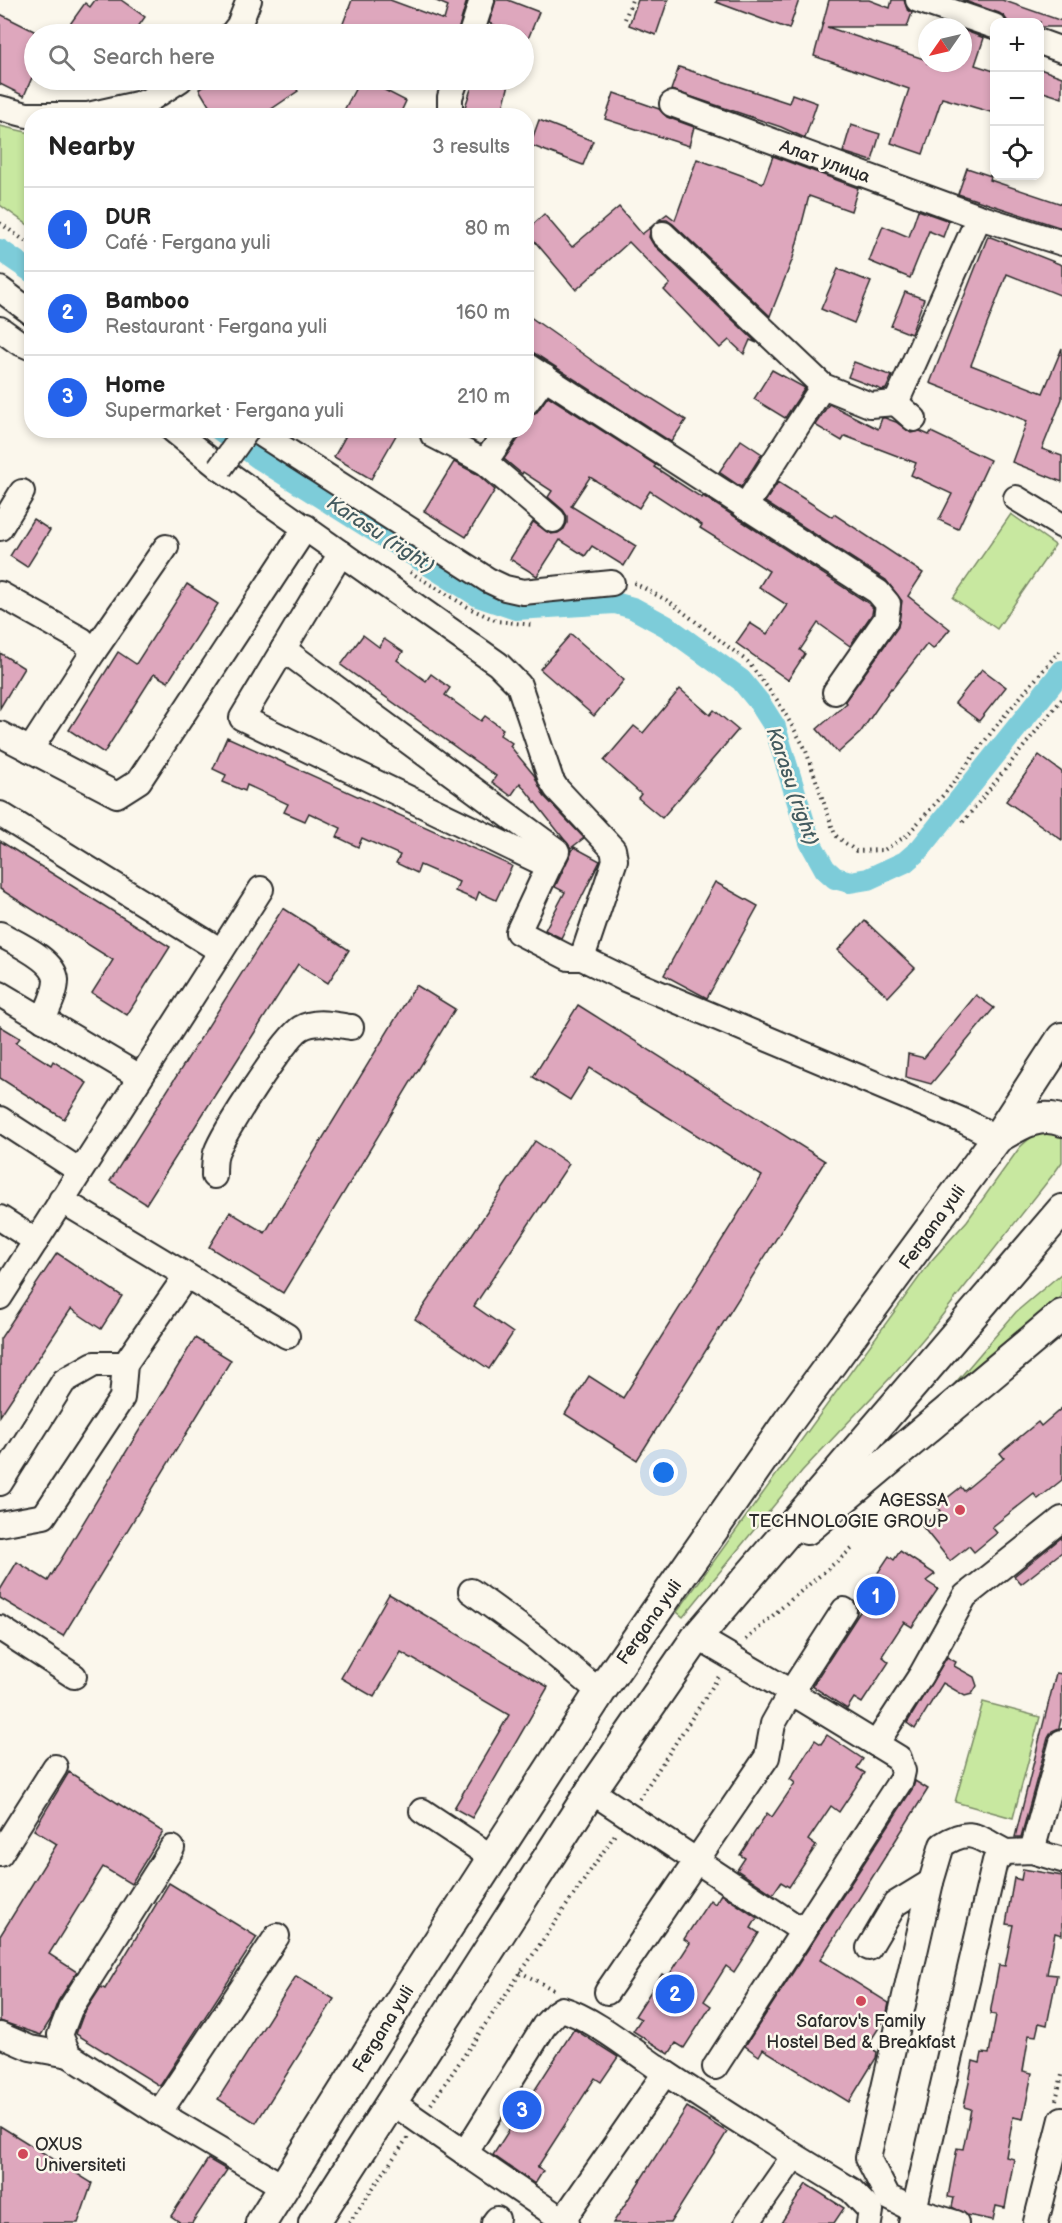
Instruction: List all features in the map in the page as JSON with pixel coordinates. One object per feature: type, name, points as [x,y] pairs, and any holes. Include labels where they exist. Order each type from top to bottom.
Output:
[{"type":"main road","name":"Fergana yuli","points":[[261,2223],[600,1692],[788,1422],[996,1138],[1062,1038]]},
{"type":"main road","points":[[996,1138],[1035,1119],[1054,1118],[1062,1121]]},
{"type":"main road","points":[[314,2223],[591,1791],[697,1637],[1062,1210]]},
{"type":"main road","points":[[740,1585],[1058,1321]]},
{"type":"street","points":[[239,24],[249,0]]},
{"type":"street","points":[[474,24],[482,0]]},
{"type":"street","points":[[918,0],[990,25]]},
{"type":"street","points":[[1044,43],[1062,50]]},
{"type":"street","points":[[117,108],[146,102],[165,90]]},
{"type":"street","points":[[450,108],[452,90]]},
{"type":"street","name":"Алат улица","points":[[672,104],[979,218],[1062,243]]},
{"type":"street","points":[[0,108],[24,114]]},
{"type":"street","points":[[663,234],[824,386],[870,405],[905,411],[979,218]]},
{"type":"street","points":[[0,289],[24,307]]},
{"type":"street","points":[[0,329],[24,345]]},
{"type":"street","points":[[536,371],[878,592],[888,603],[886,619],[835,693]]},
{"type":"street","points":[[745,507],[824,386]]},
{"type":"street","points":[[183,438],[220,468],[498,664],[519,685],[551,780],[613,849],[615,860],[582,958]]},
{"type":"street","points":[[220,468],[241,438]]},
{"type":"street","points":[[267,438],[488,580],[505,588],[523,592],[612,583]]},
{"type":"street","points":[[439,438],[485,462],[553,520]]},
{"type":"street","points":[[485,462],[502,438]]},
{"type":"street","points":[[0,528],[22,492]]},
{"type":"street","points":[[1016,498],[1062,526]]},
{"type":"street","points":[[0,734],[117,795],[139,781],[306,527]]},
{"type":"street","points":[[30,750],[94,651],[166,547]]},
{"type":"street","points":[[341,553],[242,718],[549,866]]},
{"type":"street","points":[[0,594],[82,640],[94,651]]},
{"type":"street","points":[[284,649],[557,851],[518,932],[569,958],[582,958],[625,979],[966,1122],[996,1138]]},
{"type":"street","points":[[0,814],[221,951]]},
{"type":"street","points":[[0,1297],[261,889]]},
{"type":"street","points":[[0,934],[50,964],[55,973],[54,995],[43,1020]]},
{"type":"street","points":[[0,994],[140,1077]]},
{"type":"street","points":[[214,1176],[216,1154],[226,1134],[273,1059],[300,1028],[318,1023],[351,1027]]},
{"type":"street","points":[[0,1119],[80,1171]]},
{"type":"street","points":[[61,1200],[287,1336]]},
{"type":"street","points":[[0,1218],[36,1241]]},
{"type":"street","points":[[0,1524],[44,1516],[122,1398],[125,1364],[186,1276]]},
{"type":"street","points":[[0,1483],[64,1381],[94,1364],[125,1364]]},
{"type":"street","points":[[876,1744],[921,1675],[965,1596],[1062,1519]]},
{"type":"street","points":[[471,1591],[533,1636],[600,1692]]},
{"type":"street","points":[[606,1992],[767,1757],[773,1724],[844,1610]]},
{"type":"street","points":[[0,1628],[74,1676]]},
{"type":"street","points":[[697,1637],[899,1758],[903,1771],[901,1780],[715,2067]]},
{"type":"street","points":[[1032,1851],[1062,1742]]},
{"type":"street","points":[[0,1854],[55,1767]]},
{"type":"street","points":[[591,1791],[803,1931]]},
{"type":"street","points":[[422,1810],[493,1858]]},
{"type":"street","points":[[956,2223],[913,2217],[888,2197],[868,2158],[942,1845],[958,1835],[974,1835],[1006,1852],[1032,1851],[1062,1860]]},
{"type":"street","points":[[69,2055],[60,2035],[70,2009],[172,1848]]},
{"type":"street","points":[[913,2217],[995,1861],[1006,1852]]},
{"type":"street","points":[[868,1948],[895,1904],[932,1882]]},
{"type":"street","points":[[159,2113],[277,1936]]},
{"type":"street","points":[[465,2153],[544,2026],[562,2009],[590,2022],[665,2073],[851,2190],[871,2211],[869,2223]]},
{"type":"street","points":[[0,2035],[30,2048],[69,2055],[159,2113],[284,2187]]},
{"type":"street","points":[[393,2103],[565,2222],[665,2073]]},
{"type":"street","points":[[1036,2222],[1062,2119]]},
{"type":"street","points":[[747,2223],[794,2156]]},
{"type":"path","points":[[625,19],[632,0]]},
{"type":"path","points":[[0,223],[24,240]]},
{"type":"path","points":[[612,583],[634,583],[670,602],[748,662],[777,700],[804,748],[835,835],[856,851],[884,850],[906,836],[947,791],[1000,720],[1062,648]]},
{"type":"path","points":[[963,822],[1062,699]]},
{"type":"path","points":[[349,2223],[628,1816],[732,1658],[747,1639],[772,1616],[854,1547]]},
{"type":"green space","points":[[0,126],[24,131],[24,222],[0,205]]},
{"type":"green space","points":[[1011,514],[1055,545],[997,629],[953,598]]},
{"type":"green space","points":[[1037,1132],[1058,1133],[1062,1138],[1062,1162],[1055,1172],[929,1332],[890,1378],[802,1471],[683,1617],[677,1612],[931,1261],[967,1221],[1020,1147]]},
{"type":"green space","points":[[1062,1273],[1062,1296],[939,1402],[1016,1312]]},
{"type":"green space","points":[[983,1702],[1040,1717],[1013,1818],[955,1802]]},
{"type":"building","points":[[95,0],[121,0],[145,17],[140,24],[70,24],[85,3],[90,7]]},
{"type":"building","points":[[352,0],[390,0],[444,20],[448,6],[434,0],[467,0],[460,24],[343,24]]},
{"type":"building","points":[[496,0],[508,0],[539,12],[534,24],[489,23]]},
{"type":"building","points":[[638,0],[668,0],[656,35],[629,25]]},
{"type":"building","points":[[717,0],[799,0],[789,29],[716,2]]},
{"type":"building","points":[[829,0],[869,0],[890,8],[892,0],[904,0],[907,9],[912,13],[907,27],[827,27],[918,57],[918,72],[972,72],[972,33],[984,38],[975,65],[990,70],[990,112],[942,98],[923,154],[891,143],[909,89],[814,56]]},
{"type":"building","points":[[962,0],[1002,0],[1062,21],[1062,27],[1044,27],[1044,18],[1005,18],[999,13]]},
{"type":"building","points":[[0,14],[24,26],[24,90],[27,90],[24,96],[0,84]]},
{"type":"building","points":[[679,67],[789,103],[792,94],[817,103],[805,138],[781,127],[671,90]]},
{"type":"building","points":[[1044,70],[1062,77],[1062,98],[1044,92]]},
{"type":"building","points":[[200,90],[298,91],[273,108],[210,108]]},
{"type":"building","points":[[355,90],[385,90],[406,101],[403,108],[345,108]]},
{"type":"building","points":[[471,90],[508,90],[503,108],[465,107]]},
{"type":"building","points":[[614,93],[659,109],[667,117],[694,127],[689,146],[605,119]]},
{"type":"building","points":[[539,120],[593,141],[583,165],[534,147],[534,134]]},
{"type":"building","points":[[851,125],[880,134],[872,161],[843,152]]},
{"type":"building","points":[[773,156],[858,188],[851,211],[809,196],[793,258],[770,316],[673,224],[667,220],[659,220],[667,214],[675,220],[697,159],[763,183]]},
{"type":"building","points":[[967,168],[990,176],[990,180],[1062,204],[1062,228],[958,194]]},
{"type":"building","points":[[619,207],[642,234],[651,227],[649,237],[653,244],[757,343],[750,340],[744,354],[729,340],[720,348],[664,290],[670,284],[629,242],[576,290],[534,240],[534,223],[544,214],[572,247]]},
{"type":"building","points":[[918,210],[949,221],[943,237],[929,231],[910,278],[869,261],[883,226],[909,237]]},
{"type":"building","points":[[988,236],[1062,265],[1062,296],[1007,274],[971,365],[1043,393],[1062,348],[1062,399],[1042,449],[1062,456],[1062,482],[1012,462],[1027,421],[930,383]]},
{"type":"building","points":[[838,269],[871,282],[854,323],[821,309]]},
{"type":"building","points":[[905,292],[924,299],[911,334],[891,326]]},
{"type":"building","points":[[534,320],[600,366],[686,420],[671,442],[534,353]]},
{"type":"building","points":[[854,362],[892,376],[886,389],[882,390],[848,377]]},
{"type":"building","points":[[772,370],[805,388],[785,418],[754,399]]},
{"type":"building","points":[[548,396],[656,465],[654,467],[702,498],[703,496],[868,603],[873,608],[872,614],[850,646],[818,623],[800,650],[805,654],[788,680],[736,643],[750,623],[767,634],[787,605],[759,587],[769,571],[700,528],[702,525],[650,491],[639,508],[590,477],[571,506],[636,546],[624,566],[592,546],[585,556],[560,540],[537,576],[510,559],[533,522],[551,534],[558,533],[564,529],[567,516],[548,497],[552,491],[523,472],[522,474],[504,459],[519,438],[534,438],[534,413]]},
{"type":"building","points":[[829,404],[878,429],[882,418],[885,418],[896,422],[911,433],[920,431],[929,435],[931,432],[990,460],[958,529],[939,520],[952,494],[911,475],[916,463],[845,436],[842,441],[815,425]]},
{"type":"building","points":[[345,438],[394,438],[371,479],[334,457]]},
{"type":"building","points":[[741,440],[762,454],[741,487],[719,472]]},
{"type":"building","points":[[454,462],[477,474],[495,490],[466,537],[424,511]]},
{"type":"building","points":[[778,482],[832,517],[834,514],[923,573],[908,596],[950,629],[933,649],[927,644],[891,688],[860,733],[838,753],[817,729],[847,703],[845,701],[898,627],[902,601],[886,580],[765,502]]},
{"type":"building","points":[[33,519],[50,530],[27,567],[10,556]]},
{"type":"building","points":[[187,584],[218,604],[168,682],[154,674],[104,753],[69,730],[118,652],[136,664]]},
{"type":"building","points":[[571,634],[624,680],[594,716],[540,669]]},
{"type":"building","points":[[363,635],[379,647],[384,639],[403,652],[397,660],[426,681],[431,674],[450,688],[445,695],[481,721],[485,716],[503,729],[500,735],[512,743],[510,746],[534,775],[544,796],[584,838],[571,848],[520,783],[511,796],[492,782],[496,776],[341,665]]},
{"type":"building","points":[[0,653],[24,668],[0,708]]},
{"type":"building","points":[[982,669],[1006,687],[979,721],[955,703]]},
{"type":"building","points":[[680,689],[710,715],[714,710],[738,730],[662,818],[638,798],[641,794],[604,761],[634,726],[643,733]]},
{"type":"building","points":[[227,737],[512,866],[496,900],[479,892],[476,900],[455,891],[459,882],[420,865],[417,873],[396,863],[400,855],[362,838],[358,847],[337,837],[341,828],[309,813],[305,821],[284,812],[288,804],[247,785],[245,791],[223,782],[226,775],[213,769]]},
{"type":"building","points":[[1039,755],[1062,772],[1062,840],[1006,801]]},
{"type":"building","points":[[0,841],[170,947],[127,1015],[92,993],[113,960],[0,889]]},
{"type":"building","points":[[574,847],[600,861],[561,938],[545,930],[565,892],[555,887]]},
{"type":"building","points":[[715,882],[758,906],[707,998],[664,975]]},
{"type":"building","points":[[283,908],[349,950],[328,983],[298,964],[146,1204],[110,1181]]},
{"type":"building","points":[[865,921],[915,968],[888,997],[838,950]]},
{"type":"building","points":[[416,985],[455,1009],[283,1293],[209,1247],[230,1212],[265,1233]]},
{"type":"building","points":[[976,995],[994,1008],[931,1084],[906,1077],[908,1054],[924,1058]]},
{"type":"building","points":[[578,1005],[825,1161],[637,1460],[565,1414],[589,1376],[623,1398],[762,1176],[590,1068],[570,1100],[533,1077]]},
{"type":"building","points":[[0,1026],[20,1038],[16,1043],[51,1065],[53,1061],[87,1083],[64,1119],[0,1078]]},
{"type":"building","points":[[535,1141],[569,1164],[474,1306],[513,1333],[489,1369],[415,1319]]},
{"type":"building","points":[[57,1253],[122,1296],[101,1329],[71,1309],[0,1416],[0,1339]]},
{"type":"building","points":[[195,1338],[231,1360],[63,1636],[0,1598],[0,1590],[17,1562],[48,1581]]},
{"type":"building","points":[[1062,1408],[1062,1480],[1038,1499],[1034,1494],[992,1527],[997,1533],[974,1552],[969,1546],[950,1561],[922,1526],[940,1511],[937,1506],[961,1487],[964,1491],[1004,1458],[1000,1453],[1038,1422],[1041,1426]]},
{"type":"building","points":[[1062,1537],[1062,1552],[1021,1584],[1014,1576]]},
{"type":"building","points":[[900,1551],[935,1574],[926,1581],[938,1589],[912,1627],[904,1622],[882,1656],[889,1662],[862,1703],[854,1698],[847,1709],[812,1686],[869,1598],[863,1595],[889,1556],[894,1560]]},
{"type":"building","points":[[389,1594],[548,1687],[472,1818],[454,1808],[509,1715],[401,1652],[374,1697],[341,1678]]},
{"type":"building","points":[[947,1657],[956,1662],[954,1666],[974,1677],[977,1686],[972,1694],[965,1696],[943,1683],[915,1729],[907,1723]]},
{"type":"building","points":[[1056,1673],[1062,1674],[1062,1715],[1059,1728],[1052,1731],[1048,1738],[1021,1837],[1015,1837]]},
{"type":"building","points":[[827,1735],[863,1759],[857,1768],[865,1773],[839,1812],[831,1806],[808,1840],[816,1846],[789,1887],[781,1882],[773,1894],[737,1870],[745,1858],[740,1855],[767,1813],[772,1817],[795,1783],[790,1779],[815,1740],[821,1744]]},
{"type":"building","points":[[69,1772],[163,1832],[131,1884],[103,1867],[49,1954],[77,1972],[58,2001],[41,2035],[0,2021],[0,1936],[57,1844],[34,1830]]},
{"type":"building","points":[[915,1781],[928,1789],[820,1960],[889,2003],[886,2017],[867,2046],[877,2052],[876,2058],[849,2102],[763,2049],[759,2056],[745,2046],[913,1788]]},
{"type":"building","points":[[1023,1869],[1062,1876],[1062,1935],[1055,1933],[1047,1974],[1057,1975],[1047,2025],[1039,2023],[1036,2036],[1029,2035],[1023,2071],[1032,2073],[1023,2119],[1013,2117],[1006,2157],[1014,2159],[1005,2208],[996,2206],[993,2220],[967,2215],[952,2207],[954,2198],[948,2197],[957,2148],[963,2149],[971,2109],[964,2107],[973,2061],[980,2063],[982,2053],[989,2054],[996,2015],[990,2014],[999,1965],[1005,1966],[1013,1925],[1006,1924],[1014,1878],[1021,1880]]},
{"type":"building","points":[[169,1883],[257,1937],[160,2086],[76,2034],[83,2015],[101,1987],[105,1989]]},
{"type":"building","points":[[721,1894],[757,1918],[751,1928],[759,1933],[734,1972],[726,1966],[704,2001],[711,2006],[684,2048],[676,2043],[669,2054],[633,2031],[641,2019],[635,2016],[662,1974],[668,1977],[690,1943],[684,1939],[710,1900],[715,1904]]},
{"type":"building","points":[[296,1976],[334,1999],[256,2123],[218,2099]]},
{"type":"building","points":[[574,2029],[618,2057],[601,2082],[595,2078],[537,2168],[543,2171],[535,2184],[493,2155]]},
{"type":"building","points":[[687,2107],[727,2132],[670,2223],[613,2223]]},
{"type":"building","name":"OXUS Universiteti","points":[[0,2126],[92,2183],[78,2223],[0,2223]]},
{"type":"building","points":[[208,2159],[227,2170],[192,2223],[181,2223],[171,2216]]},
{"type":"building","points":[[806,2184],[844,2208],[834,2223],[781,2223]]},
{"type":"waterway","name":"Karasu (right)","points":[[0,250],[24,266]]},
{"type":"waterway","name":"Karasu (right)","points":[[231,438],[260,459],[478,596],[516,609],[615,603],[633,608],[666,626],[741,680],[775,727],[810,842],[825,869],[835,878],[850,882],[868,879],[905,862],[920,849],[1062,671]]},
{"type":"place","name":"AGESSA TECHNOLOGIE GROUP","points":[[960,1510]]},
{"type":"place","name":"DUR","points":[[876,1596]]},
{"type":"place","name":"Bamboo","points":[[675,1994]]},
{"type":"place","name":"Safarov's Family Hostel Bed & Breakfast","points":[[861,2001]]},
{"type":"place","name":"Home","points":[[522,2110]]},
{"type":"place","name":"OXUS Universiteti","points":[[23,2154]]}]
